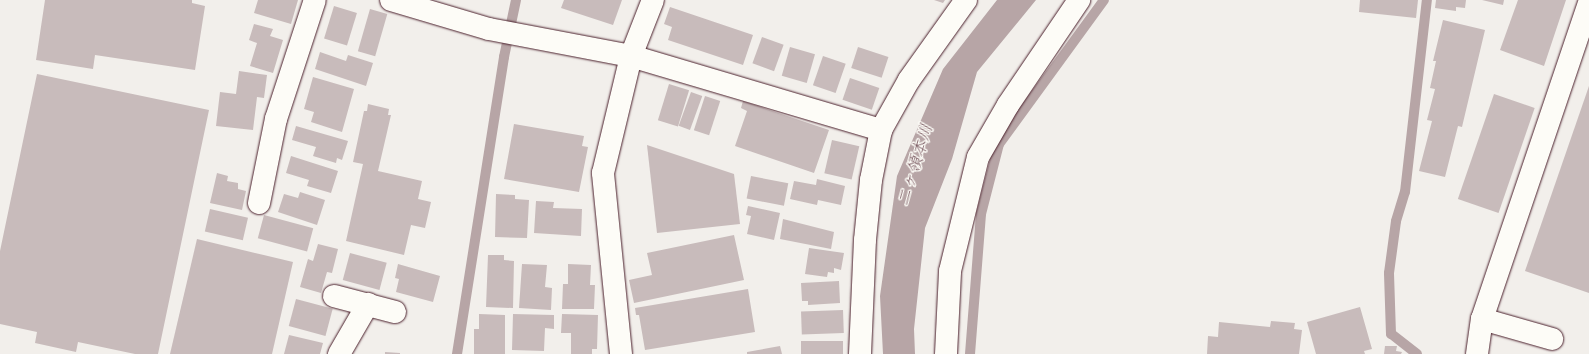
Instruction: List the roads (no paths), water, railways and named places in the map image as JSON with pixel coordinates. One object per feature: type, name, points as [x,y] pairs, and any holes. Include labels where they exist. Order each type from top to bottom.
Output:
[{"type":"street","points":[[259,203],[276,119],[315,0]]},
{"type":"street","points":[[391,0],[489,29],[631,56],[881,130]]},
{"type":"street","points":[[621,354],[603,173],[631,56],[653,0]]},
{"type":"street","points":[[860,354],[865,240],[870,180],[881,130],[909,80],[966,0]]},
{"type":"street","points":[[946,354],[950,271],[978,157],[1008,105],[1079,0]]},
{"type":"street","points":[[1477,354],[1482,319],[1589,2]]},
{"type":"street","points":[[334,296],[394,312]]},
{"type":"street","points":[[339,354],[368,304]]},
{"type":"street","points":[[1482,319],[1552,339]]},
{"type":"water","name":"二ヶ領本川","points":[[997,0],[1036,0],[977,72],[952,159],[925,228],[914,329],[915,354],[883,354],[880,296],[897,176],[943,69]]},
{"type":"waterway","points":[[457,354],[504,57],[516,0]]},
{"type":"waterway","points":[[970,354],[981,214],[999,144],[1104,0]]},
{"type":"waterway","points":[[1417,354],[1391,334],[1389,273],[1396,221],[1405,192],[1427,0]]}]
